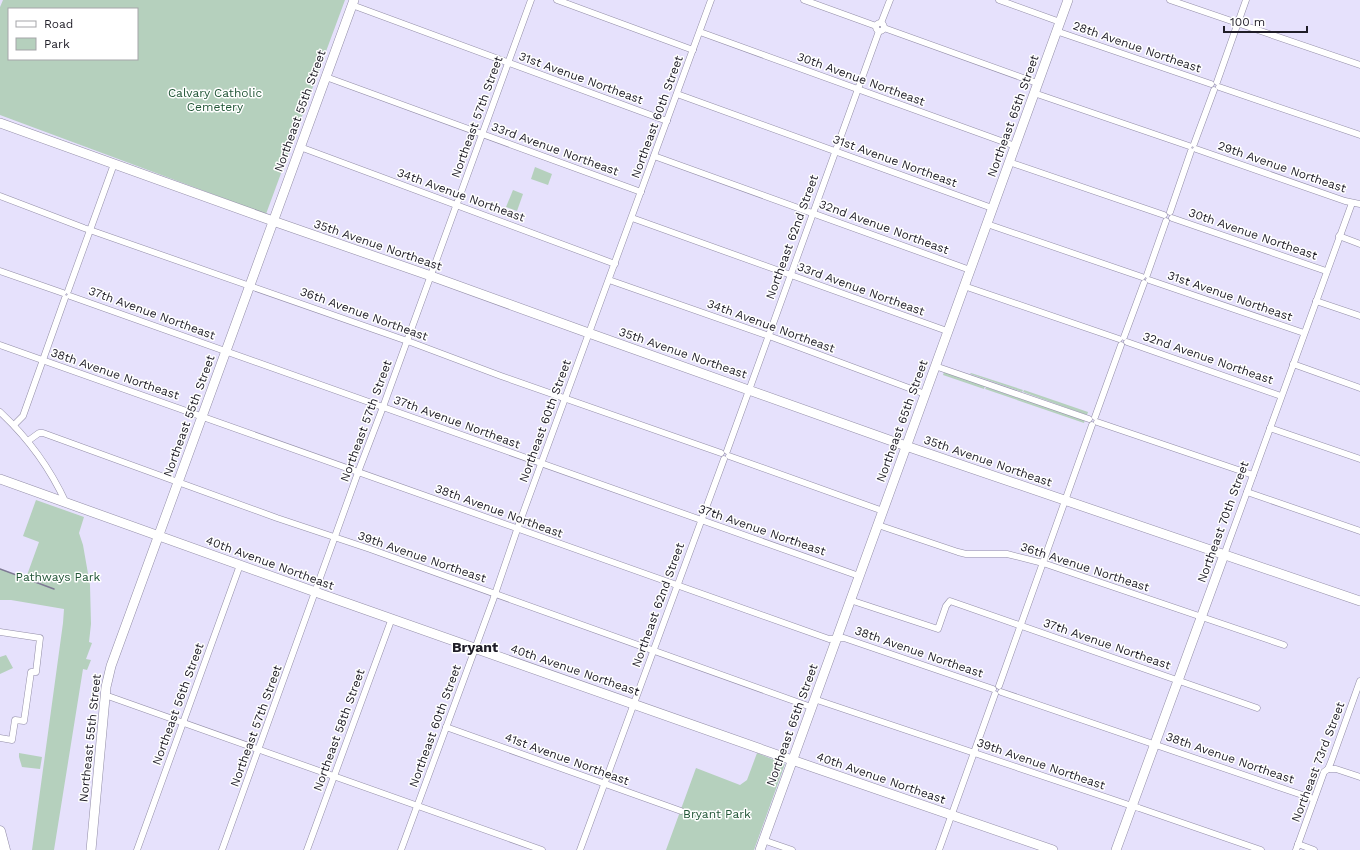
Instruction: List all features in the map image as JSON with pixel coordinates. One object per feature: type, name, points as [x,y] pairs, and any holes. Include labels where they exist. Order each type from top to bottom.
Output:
[{"type":"main road","name":"Northeast 65th Street","points":[[760,850],[987,224],[1008,162],[1068,0]]},
{"type":"main road","name":"Northeast 55th Street","points":[[91,850],[105,695],[107,679],[111,666],[157,536],[353,3]]},
{"type":"main road","name":"35th Avenue Northeast","points":[[0,123],[906,446],[1360,601]]},
{"type":"main road","name":"40th Avenue Northeast","points":[[0,479],[157,536],[792,760],[1053,850]]},
{"type":"main road","name":"Northeast 70th Street","points":[[1116,850],[1224,555]]},
{"type":"main road","points":[[0,831],[5,850]]},
{"type":"street","name":"Northeast 57th Street","points":[[222,850],[358,472],[531,0]]},
{"type":"street","points":[[557,0],[693,50]]},
{"type":"street","name":"Northeast 60th Street","points":[[401,850],[711,0]]},
{"type":"street","points":[[804,0],[1037,83]]},
{"type":"street","name":"Northeast 62nd Street","points":[[580,850],[750,390],[890,0]]},
{"type":"street","name":"28th Avenue Northeast","points":[[999,0],[1058,27],[1215,86],[1360,135]]},
{"type":"street","points":[[1170,0],[1360,66]]},
{"type":"street","points":[[939,850],[1246,0]]},
{"type":"street","name":"31st Avenue Northeast","points":[[353,3],[508,63],[667,121]]},
{"type":"street","name":"30th Avenue Northeast","points":[[700,32],[1014,146]]},
{"type":"street","name":"33rd Avenue Northeast","points":[[326,77],[641,192]]},
{"type":"street","name":"29th Avenue Northeast","points":[[1034,93],[1352,203],[1360,204]]},
{"type":"street","name":"31st Avenue Northeast","points":[[677,94],[992,208]]},
{"type":"street","name":"34th Avenue Northeast","points":[[300,147],[615,264]]},
{"type":"street","name":"32nd Avenue Northeast","points":[[654,156],[970,270]]},
{"type":"street","name":"30th Avenue Northeast","points":[[1008,162],[1326,271]]},
{"type":"street","points":[[14,425],[23,416],[114,164]]},
{"type":"street","name":"36th Avenue Northeast","points":[[0,196],[90,230],[249,285],[883,511]]},
{"type":"street","name":"Northeast 70th Street","points":[[1224,555],[1352,203]]},
{"type":"street","name":"33rd Avenue Northeast","points":[[632,218],[947,331]]},
{"type":"street","name":"31st Avenue Northeast","points":[[987,224],[1304,333]]},
{"type":"street","points":[[1339,236],[1360,244]]},
{"type":"street","name":"37th Avenue Northeast","points":[[0,271],[859,576]]},
{"type":"street","name":"34th Avenue Northeast","points":[[609,280],[769,336],[925,394]]},
{"type":"street","name":"32nd Avenue Northeast","points":[[964,286],[1281,396]]},
{"type":"street","points":[[1316,301],[1360,316]]},
{"type":"street","name":"38th Avenue Northeast","points":[[0,344],[829,639],[844,638],[1314,800]]},
{"type":"street","points":[[1293,364],[1360,388]]},
{"type":"street","points":[[935,366],[1253,475]]},
{"type":"street","points":[[0,412],[28,440],[52,474],[66,503]]},
{"type":"street","points":[[1270,428],[1360,459]]},
{"type":"street","name":"39th Avenue Northeast","points":[[28,440],[39,433],[43,433],[177,482],[653,650],[813,703],[974,753],[1261,850]]},
{"type":"street","points":[[1247,492],[1360,530]]},
{"type":"street","name":"36th Avenue Northeast","points":[[878,524],[958,552],[971,554],[1007,554],[1043,563],[1284,645]]},
{"type":"street","name":"Northeast 56th Street","points":[[136,850],[240,565]]},
{"type":"street","name":"37th Avenue Northeast","points":[[850,600],[938,629],[946,606],[950,601],[1256,708]]},
{"type":"street","name":"Northeast 58th Street","points":[[307,850],[392,618]]},
{"type":"street","points":[[0,632],[40,638],[36,672],[31,672],[24,721],[15,720],[12,740],[0,738]]},
{"type":"street","name":"Northeast 73rd Street","points":[[1297,847],[1324,772],[1328,769],[1360,681]]},
{"type":"street","points":[[105,695],[542,850]]},
{"type":"street","name":"41st Avenue Northeast","points":[[446,727],[681,811]]},
{"type":"street","points":[[1328,769],[1336,769],[1360,777]]},
{"type":"street","points":[[763,840],[792,850]]},
{"type":"street","points":[[1297,847],[1314,850]]},
{"type":"green space","name":"Calvary Catholic Cemetery","points":[[3,0],[345,0],[266,214],[0,115],[0,7]]},
{"type":"green space","points":[[535,167],[552,174],[548,185],[531,179]]},
{"type":"green space","points":[[513,190],[523,194],[517,211],[506,207]]},
{"type":"green space","points":[[944,372],[985,386],[984,389],[943,375]]},
{"type":"green space","points":[[971,373],[1023,390],[1022,392],[970,374]]},
{"type":"green space","points":[[986,387],[1085,420],[1084,423],[985,389]]},
{"type":"green space","points":[[1024,390],[1088,412],[1087,415],[1023,392]]},
{"type":"green space","name":"Pathways Park","points":[[36,500],[84,517],[79,533],[83,545],[90,585],[91,624],[89,642],[92,643],[86,659],[91,660],[87,670],[83,669],[54,850],[32,850],[64,609],[11,600],[0,600],[0,569],[26,578],[39,542],[23,536]]},
{"type":"green space","points":[[6,655],[13,668],[0,674],[0,657]]},
{"type":"green space","points":[[19,753],[42,757],[40,769],[22,767]]},
{"type":"green space","name":"Bryant Park","points":[[757,753],[785,764],[754,850],[666,850],[696,768],[740,785],[747,780]]},
{"type":"waterway","points":[[0,569],[54,589]]},
{"type":"district","name":"Bryant","points":[[475,647]]}]
